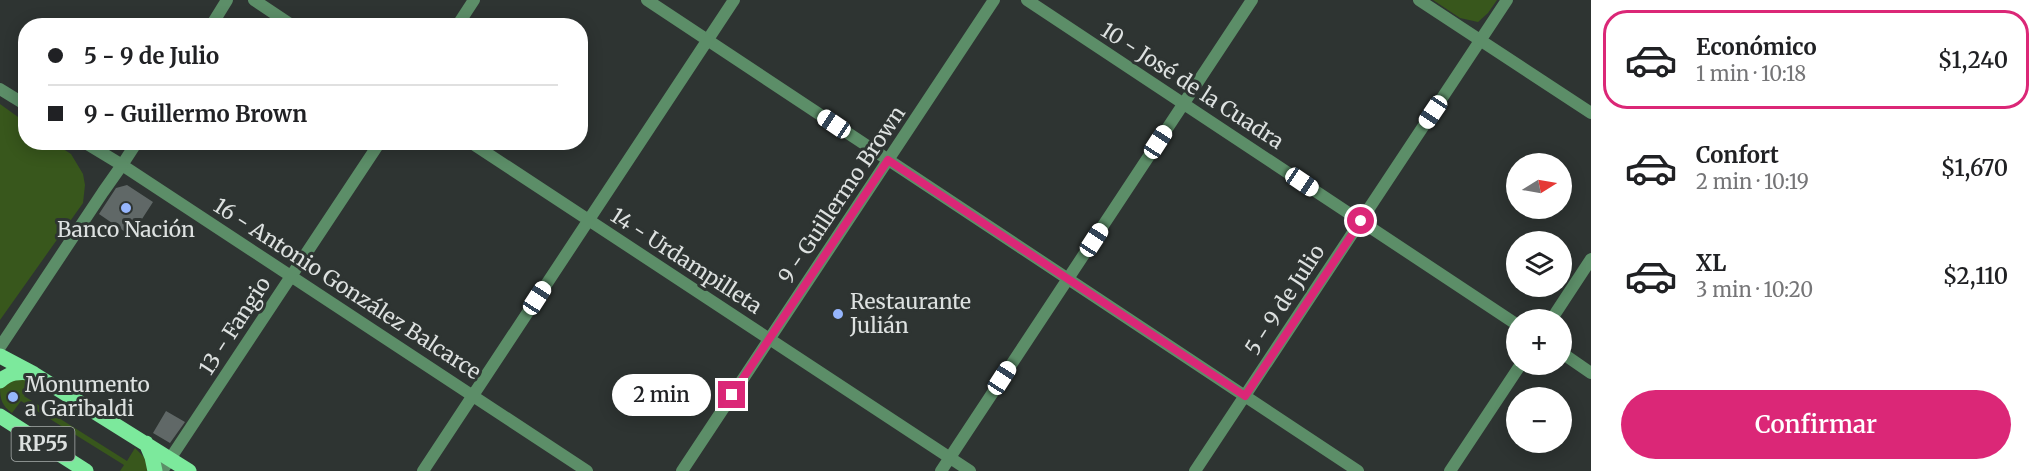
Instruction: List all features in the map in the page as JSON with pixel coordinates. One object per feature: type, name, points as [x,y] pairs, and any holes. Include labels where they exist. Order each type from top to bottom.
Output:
[{"type":"main road","name":"RP55","points":[[0,356],[34,374],[146,443],[166,465],[189,471]]},
{"type":"main road","points":[[0,381],[7,374],[19,372],[34,374]]},
{"type":"main road","name":"RP55","points":[[1,416],[86,471]]},
{"type":"main road","points":[[146,443],[155,471]]},
{"type":"street","points":[[216,18],[227,0]]},
{"type":"street","points":[[254,0],[281,18]]},
{"type":"street","points":[[462,18],[474,0]]},
{"type":"street","points":[[647,0],[1358,471]]},
{"type":"street","points":[[423,471],[734,0]]},
{"type":"street","name":"9 - Guillermo Brown","points":[[682,471],[994,0]]},
{"type":"street","name":"10 - José de la Cuadra","points":[[1027,0],[1506,317]]},
{"type":"street","points":[[941,471],[1252,0]]},
{"type":"street","points":[[1419,0],[1591,113]]},
{"type":"street","name":"5 - 9 de Julio","points":[[1195,471],[1507,0]]},
{"type":"street","points":[[0,89],[18,100]]},
{"type":"street","name":"16 - Antonio González Balcarce","points":[[97,150],[587,471]]},
{"type":"street","points":[[0,347],[132,150]]},
{"type":"street","name":"13 - Fangio","points":[[166,465],[375,150]]},
{"type":"street","name":"14 - Urdampilleta","points":[[482,150],[970,471]]},
{"type":"street","points":[[1558,309],[1591,259]]},
{"type":"street","points":[[1572,360],[1591,373]]},
{"type":"street","points":[[1450,471],[1514,375]]},
{"type":"green space","points":[[1433,0],[1497,0],[1478,22],[1460,18]]},
{"type":"green space","points":[[0,104],[18,117],[18,150],[65,150],[71,154],[83,174],[85,185],[83,203],[0,320]]},
{"type":"green space","points":[[25,379],[32,383],[24,396],[127,461],[135,448],[146,459],[149,471],[120,471],[124,465],[21,401],[12,413],[2,402],[0,387],[6,380]]},
{"type":"building","name":"Banco Nación","points":[[127,185],[153,202],[131,236],[99,214],[116,188]]},
{"type":"building","points":[[166,411],[185,422],[170,443],[153,433]]},
{"type":"place","name":"Banco Nación","points":[[126,208]]},
{"type":"place","name":"Restaurante Julián","points":[[838,314]]},
{"type":"place","name":"Monumento a Garibaldi","points":[[13,397]]},
{"type":"route","points":[[732,395],[888,160],[1245,396],[1361,221]]}]
